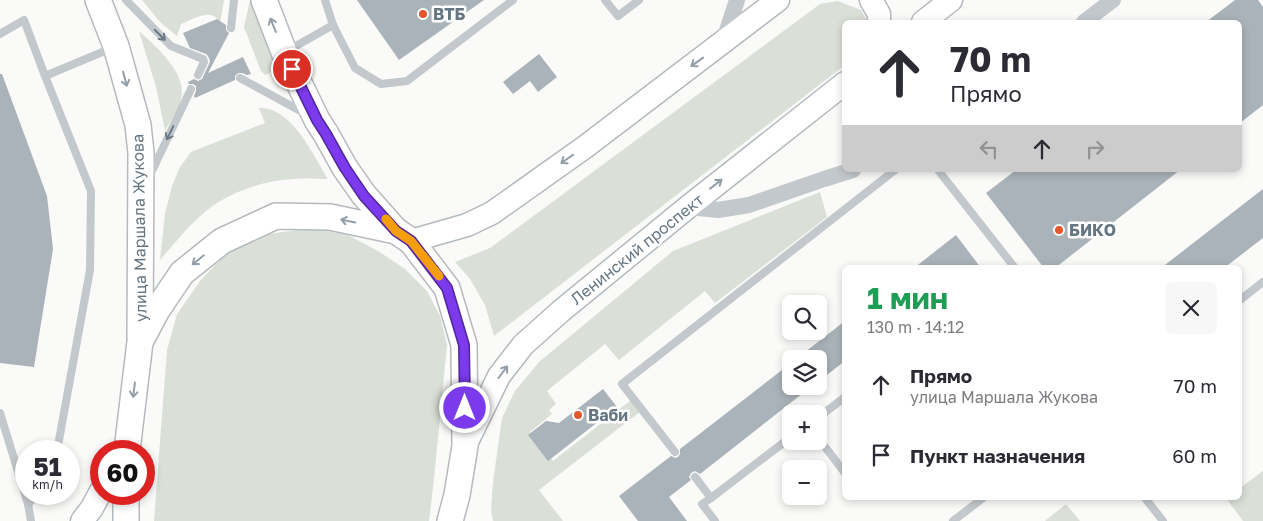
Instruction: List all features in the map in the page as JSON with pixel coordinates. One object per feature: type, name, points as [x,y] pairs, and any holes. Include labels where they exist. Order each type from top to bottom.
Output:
[{"type":"main road","name":"улица Маршала Жукова","points":[[98,0],[116,46],[138,125],[141,153],[140,342]]},
{"type":"main road","points":[[264,0],[284,52],[317,120],[345,168],[364,196],[403,236],[447,288],[464,345],[465,446],[457,494],[450,521]]},
{"type":"main road","points":[[127,440],[140,342],[157,310],[182,273],[222,241],[276,216],[330,217],[403,236],[467,225],[492,212],[586,146],[778,0]]},
{"type":"main road","points":[[871,0],[880,14],[879,20]]},
{"type":"main road","points":[[925,20],[951,0]]},
{"type":"main road","name":"Ленинский проспект","points":[[465,446],[498,376],[524,345],[561,311],[688,207],[842,85]]},
{"type":"main road","points":[[457,494],[465,521]]},
{"type":"main road","points":[[82,521],[94,505]]},
{"type":"main road","points":[[126,505],[126,521]]},
{"type":"street","points":[[722,43],[737,0]]},
{"type":"street","points":[[1087,20],[1113,0]]},
{"type":"street","points":[[688,207],[718,210],[749,205],[847,172]]},
{"type":"lane","points":[[126,0],[171,46],[203,60],[198,74]]},
{"type":"lane","points":[[231,28],[234,0]]},
{"type":"lane","points":[[324,0],[333,25],[355,68],[382,84],[407,81],[513,0]]},
{"type":"lane","points":[[605,0],[618,16],[639,0]]},
{"type":"lane","points":[[0,34],[24,20],[91,191],[90,270],[59,440]]},
{"type":"lane","points":[[284,52],[333,25]]},
{"type":"lane","points":[[45,76],[116,46]]},
{"type":"lane","points":[[240,78],[317,120]]},
{"type":"lane","points":[[140,194],[191,89]]},
{"type":"lane","points":[[675,452],[622,384],[892,172]]},
{"type":"lane","points":[[940,172],[1013,265]]},
{"type":"lane","points":[[1242,298],[1263,282]]},
{"type":"lane","points":[[827,411],[842,398]]},
{"type":"lane","points":[[0,413],[15,462]]},
{"type":"lane","points":[[715,521],[702,504],[782,444]]},
{"type":"lane","points":[[827,449],[842,469]]},
{"type":"lane","points":[[695,477],[711,498]]},
{"type":"lane","points":[[953,521],[980,500]]},
{"type":"lane","points":[[1147,500],[1163,521]]},
{"type":"lane","points":[[28,505],[31,521]]},
{"type":"shaded area","points":[[142,0],[224,0],[220,24],[213,16],[203,15],[181,24],[177,36],[161,23]]},
{"type":"shaded area","points":[[250,0],[253,0],[281,68],[265,75],[261,71],[244,27]]},
{"type":"shaded area","points":[[838,1],[861,10],[867,20],[842,20],[842,67],[494,336],[485,305],[470,279],[455,262],[490,248],[820,4]]},
{"type":"shaded area","points":[[139,31],[169,61],[180,80],[182,89],[180,103],[165,131],[156,87]]},
{"type":"shaded area","points":[[259,108],[272,110],[291,123],[305,141],[328,179],[283,180],[250,187],[230,196],[211,207],[197,219],[160,260],[165,214],[172,186],[180,167],[191,152],[265,123]]},
{"type":"shaded area","points":[[820,192],[827,217],[715,303],[705,291],[619,360],[605,344],[547,391],[556,404],[549,410],[552,414],[530,432],[553,461],[635,397],[645,408],[539,490],[563,521],[493,521],[491,510],[493,482],[502,418],[515,391],[539,362],[673,251]]},
{"type":"shaded area","points":[[313,228],[348,235],[378,251],[405,269],[427,291],[440,316],[447,345],[429,521],[154,521],[167,350],[177,314],[200,281],[219,261],[240,245],[261,235]]},
{"type":"shaded area","points":[[1263,471],[1263,521],[1243,521],[1227,500],[1242,500],[1242,487]]},
{"type":"shaded area","points":[[1066,504],[1080,521],[1045,521]]},
{"type":"building","points":[[357,0],[484,0],[399,60]]},
{"type":"building","points":[[1235,0],[1258,0],[1263,7],[1263,105],[1242,121],[1242,20],[1209,20]]},
{"type":"building","points":[[217,19],[226,25],[226,30],[229,33],[208,73],[243,57],[251,74],[238,73],[235,76],[235,80],[195,98],[196,86],[188,82],[194,79],[198,81],[202,79],[210,61],[206,54],[190,48],[183,33]]},
{"type":"building","points":[[539,54],[557,77],[538,92],[530,81],[513,94],[503,82]]},
{"type":"building","points":[[0,74],[2,74],[47,196],[53,249],[34,367],[0,363]]},
{"type":"building","name":"БИКО","points":[[1013,172],[1177,172],[1059,265],[1042,265],[986,193]]},
{"type":"building","points":[[1263,189],[1263,238],[1228,265],[1165,265]]},
{"type":"building","points":[[956,235],[979,265],[918,265]]},
{"type":"building","points":[[842,323],[842,363],[827,375],[827,350],[808,350],[820,340],[827,340],[827,335]]},
{"type":"building","points":[[782,370],[782,395],[801,395],[788,405],[782,405],[782,410],[700,474],[695,471],[691,473],[689,477],[691,480],[669,497],[687,521],[638,521],[619,496],[671,456],[678,457],[680,449]]},
{"type":"building","points":[[603,389],[617,407],[548,461],[528,435],[546,421],[559,423]]},
{"type":"slow traffic","points":[[386,219],[396,231],[411,241],[439,276]]},
{"type":"place","name":"ВТБ","points":[[423,14]]},
{"type":"place","name":"БИКО","points":[[1059,230]]},
{"type":"place","name":"Ваби","points":[[578,415]]},
{"type":"route","points":[[292,69],[317,120],[364,196],[396,231],[411,241],[447,288],[464,345],[465,408]]}]
